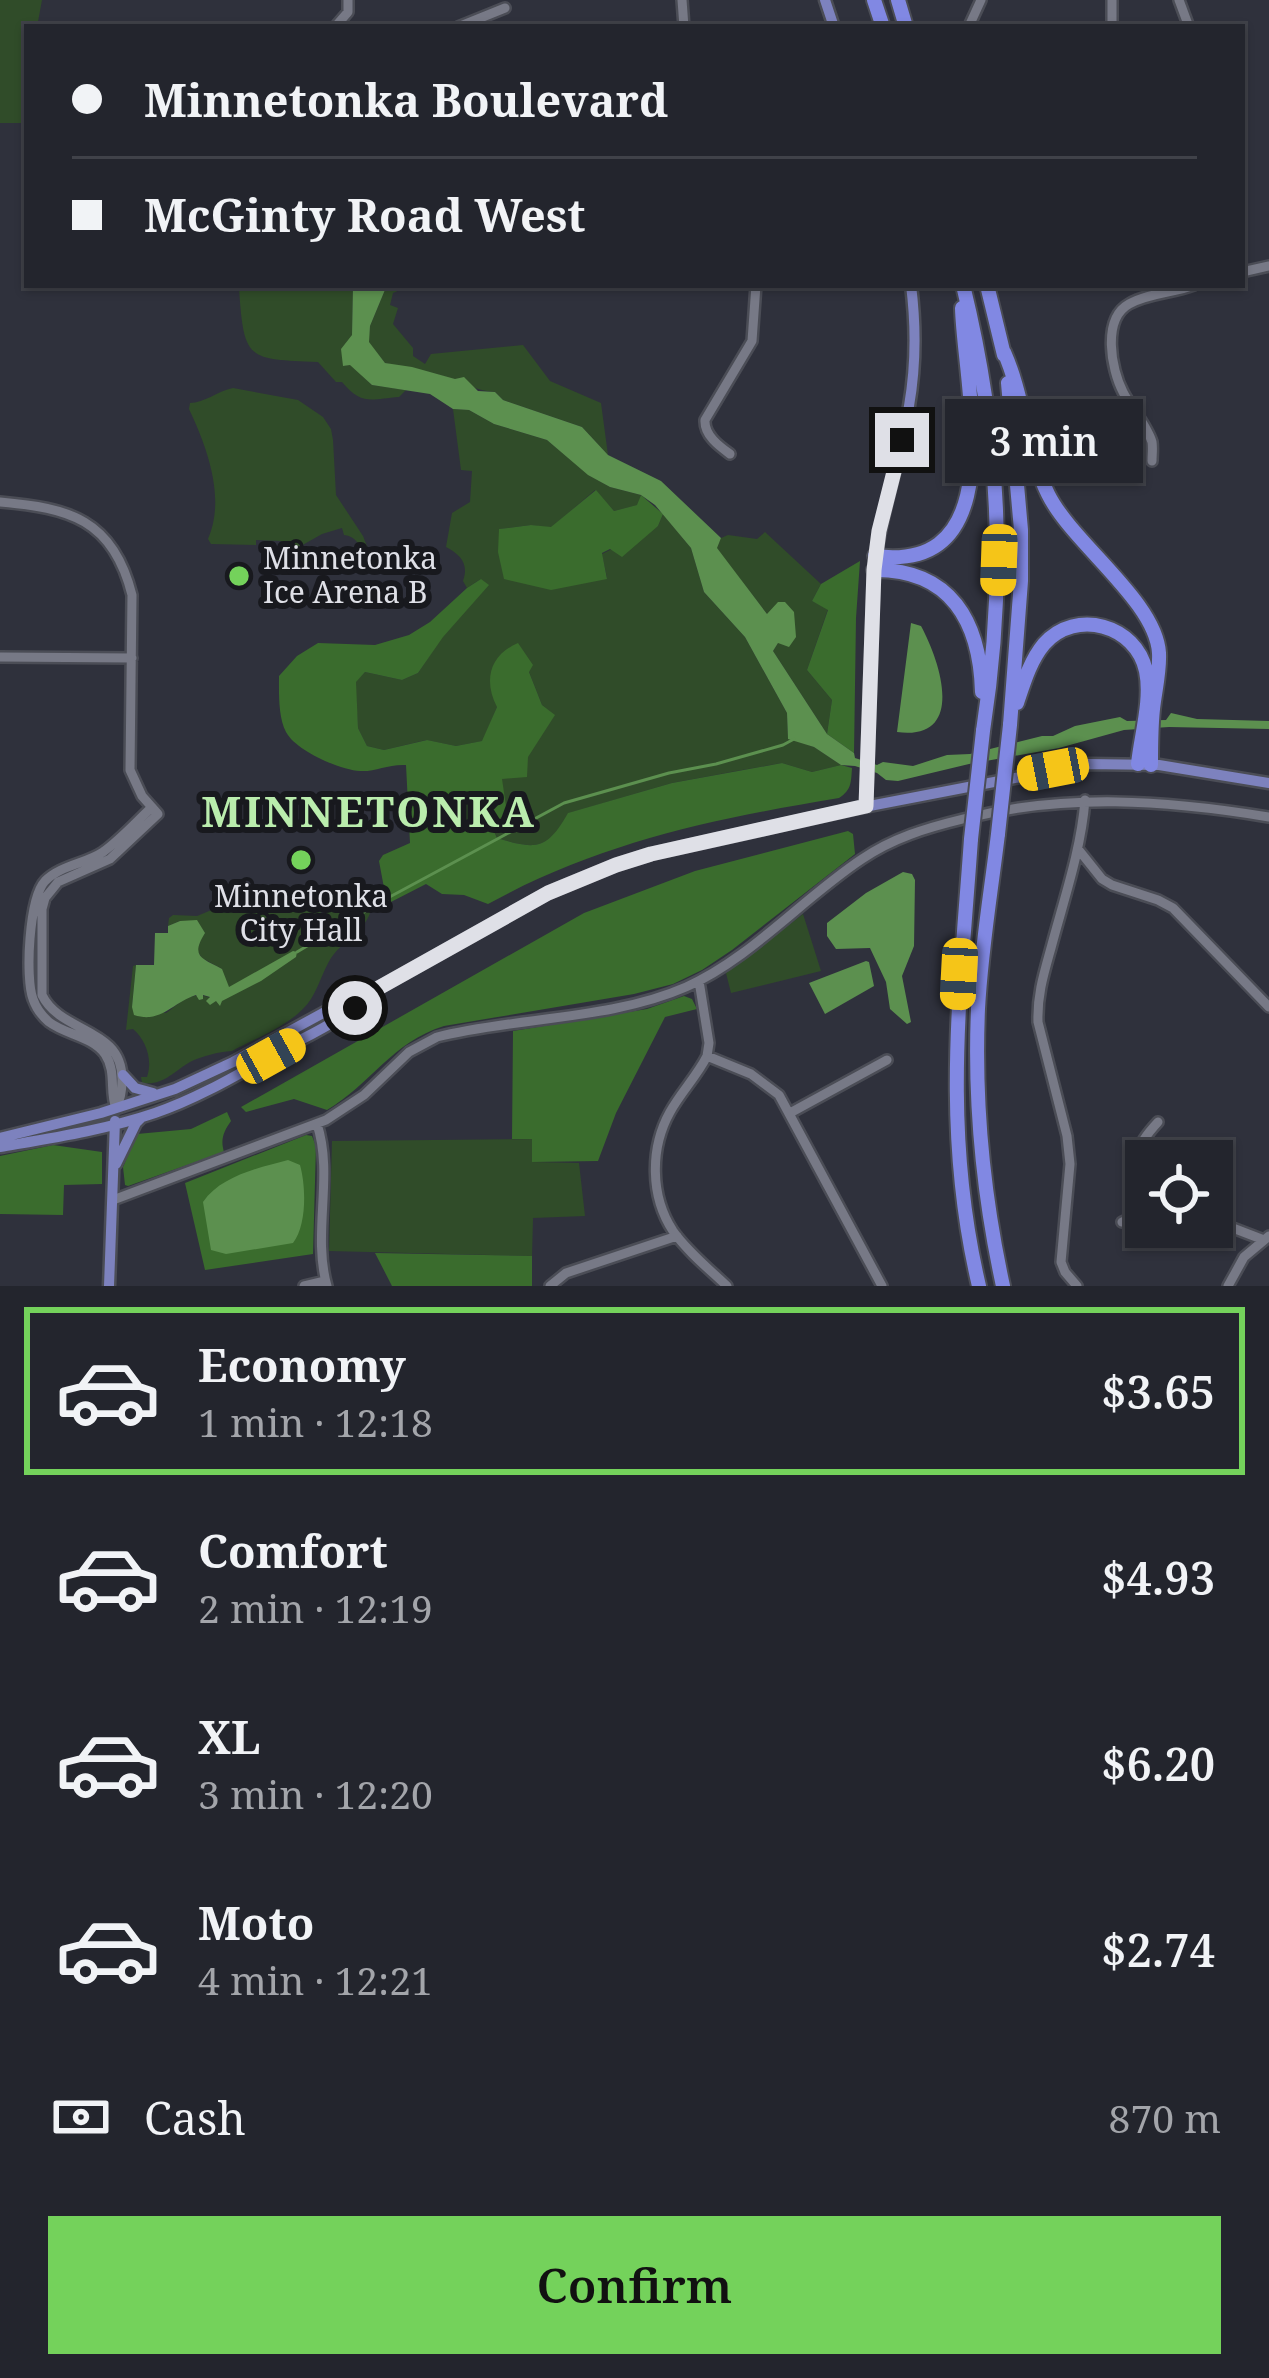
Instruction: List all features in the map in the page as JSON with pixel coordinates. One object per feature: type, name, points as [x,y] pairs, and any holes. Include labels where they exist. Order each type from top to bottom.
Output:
[{"type":"highway","points":[[874,563],[930,549],[943,540],[964,510],[973,434],[963,288]]},
{"type":"highway","points":[[964,288],[977,342],[997,483],[999,560],[956,1027],[955,1105],[963,1199],[979,1286]]},
{"type":"highway","points":[[988,288],[1004,352],[1016,443],[1022,581],[981,972],[977,1085],[984,1189],[1003,1286]]},
{"type":"highway","points":[[1004,352],[1039,472],[1055,507],[1154,632],[1159,655],[1145,764]]},
{"type":"highway","points":[[874,563],[931,581],[956,604],[978,653],[983,731]]},
{"type":"highway","points":[[1010,725],[1028,673],[1047,641],[1076,626],[1106,627],[1131,642],[1145,668],[1145,764]]},
{"type":"main road","points":[[866,806],[874,563],[911,392],[915,343],[911,288]]},
{"type":"main road","points":[[0,1138],[163,1093],[233,1062],[347,1000],[366,995],[548,893],[651,854],[1070,766],[1145,764],[1269,783]]},
{"type":"main road","points":[[0,1147],[115,1124],[180,1102],[350,1011],[366,995]]},
{"type":"main road","points":[[123,1075],[142,1091],[163,1093]]},
{"type":"main road","points":[[109,1286],[116,1108]]},
{"type":"main road","points":[[114,1167],[143,1116]]},
{"type":"street","points":[[970,24],[981,0]]},
{"type":"street","points":[[465,24],[505,8]]},
{"type":"street","points":[[730,454],[704,427],[705,420],[752,341],[756,288]]},
{"type":"street","points":[[1152,461],[1152,441],[1116,376],[1112,351],[1116,317],[1135,301],[1183,288]]},
{"type":"street","points":[[0,502],[68,512],[106,540],[119,560],[128,578],[131,604],[130,770],[136,787],[155,811]]},
{"type":"street","points":[[0,657],[131,658]]},
{"type":"street","points":[[113,1200],[343,1111],[409,1052],[436,1037],[637,1002],[699,981],[862,859],[911,833],[984,814],[1085,800],[1166,802],[1269,817]]},
{"type":"street","points":[[1077,1286],[1061,1262],[1069,1177],[1067,1136],[1037,1006],[1078,849],[1085,800]]},
{"type":"street","points":[[155,811],[110,859],[52,886],[42,909],[42,995],[61,1018],[102,1038],[118,1056],[123,1075],[116,1108],[107,1056],[94,1044],[49,1022],[32,998],[32,909],[49,877],[105,850],[155,811]]},
{"type":"street","points":[[1078,849],[1102,879],[1173,908],[1269,1007]]},
{"type":"street","points":[[699,981],[710,1043],[707,1056],[670,1113],[655,1162],[659,1198],[677,1236],[727,1286]]},
{"type":"street","points":[[707,1056],[761,1080],[779,1095],[882,1286]]},
{"type":"street","points":[[790,1113],[887,1060]]},
{"type":"street","points":[[1142,1140],[1158,1122]]},
{"type":"street","points":[[304,1286],[326,1284],[323,1149],[317,1124]]},
{"type":"street","points":[[1233,1227],[1266,1238]]},
{"type":"street","points":[[550,1286],[566,1273],[677,1236]]},
{"type":"street","points":[[1228,1286],[1244,1256],[1266,1238]]},
{"type":"shaded area","points":[[0,0],[42,0],[38,24],[24,24],[24,123],[0,123]]},
{"type":"shaded area","points":[[239,288],[353,288],[352,335],[344,366],[350,364],[372,385],[406,390],[399,397],[361,398],[336,382],[318,362],[263,357],[247,343]]},
{"type":"shaded area","points":[[353,288],[386,288],[370,326],[369,342],[385,363],[464,377],[478,391],[495,392],[503,400],[582,427],[608,455],[661,481],[721,538],[717,548],[767,614],[778,602],[785,602],[794,612],[796,637],[789,647],[778,643],[773,651],[827,734],[855,758],[877,765],[913,766],[947,755],[1053,736],[1075,726],[1120,717],[1166,720],[1171,713],[1197,719],[1269,721],[1269,729],[1124,730],[898,781],[841,765],[814,747],[788,739],[787,713],[745,637],[704,592],[691,548],[655,505],[588,475],[547,440],[494,424],[469,410],[453,409],[430,394],[372,385],[350,365],[343,366],[341,349],[352,335]]},
{"type":"shaded area","points":[[386,288],[404,288],[393,293],[390,305],[398,308],[393,324],[413,348],[413,356],[425,364],[431,354],[523,345],[550,381],[601,403],[608,455],[582,427],[503,400],[495,392],[385,363],[368,342]]},
{"type":"shaded area","points":[[233,388],[298,400],[323,417],[333,440],[336,495],[363,536],[371,556],[368,573],[363,570],[358,543],[344,535],[342,528],[292,551],[281,541],[211,544],[215,490],[189,409],[190,403]]},
{"type":"shaded area","points":[[453,409],[469,410],[494,424],[547,440],[589,475],[610,487],[641,495],[638,505],[614,511],[595,490],[551,528],[500,529],[607,578],[602,554],[658,526],[663,514],[691,548],[704,592],[745,637],[787,713],[788,738],[814,747],[841,765],[812,772],[782,763],[672,783],[569,813],[547,840],[531,845],[497,838],[491,825],[502,779],[527,757],[554,715],[542,705],[529,672],[497,707],[483,741],[456,746],[426,740],[384,750],[367,746],[358,728],[355,682],[365,672],[402,680],[418,673],[481,579],[467,588],[462,561],[446,547],[452,513],[470,502],[472,471],[461,470]]},
{"type":"shaded area","points":[[596,490],[614,511],[637,505],[641,495],[663,514],[658,526],[622,557],[610,549],[602,553],[607,579],[551,590],[504,579],[499,529],[551,527]]},
{"type":"shaded area","points":[[765,532],[821,584],[812,601],[828,609],[807,670],[832,700],[827,734],[773,651],[778,643],[767,614],[716,548],[728,535],[757,539]]},
{"type":"shaded area","points":[[860,561],[854,753],[827,734],[832,700],[807,670],[828,610],[812,601],[821,584]]},
{"type":"shaded area","points":[[481,579],[489,585],[418,673],[402,680],[365,672],[356,682],[358,728],[367,746],[384,750],[427,740],[456,746],[482,741],[497,707],[490,687],[492,669],[501,654],[518,643],[533,665],[529,672],[542,705],[555,715],[528,757],[527,777],[502,779],[507,813],[491,825],[497,838],[539,844],[554,834],[568,813],[672,783],[782,763],[812,772],[841,765],[852,768],[849,788],[839,798],[702,824],[615,849],[488,904],[464,895],[442,894],[426,884],[387,904],[379,861],[410,843],[406,765],[351,770],[299,746],[283,726],[279,676],[297,656],[318,643],[375,645],[409,635]]},
{"type":"shaded area","points":[[911,623],[921,626],[935,659],[940,712],[933,724],[919,732],[897,732]]},
{"type":"shaded area","points":[[848,831],[853,834],[855,854],[732,950],[673,984],[444,1026],[410,1042],[327,1110],[294,1099],[246,1112],[241,1107],[584,913],[695,871]]},
{"type":"shaded area","points":[[903,872],[915,880],[914,946],[902,976],[911,1022],[907,1024],[890,1009],[886,982],[870,948],[836,949],[827,936],[827,923]]},
{"type":"shaded area","points":[[312,895],[323,901],[313,909],[324,914],[348,906],[372,907],[365,923],[331,958],[304,1008],[275,1030],[232,1051],[200,1058],[162,1080],[142,1083],[141,1077],[149,1071],[147,1051],[133,1029],[126,1030],[133,966],[132,1007],[166,1013],[192,996],[211,998],[209,1004],[222,969],[202,958],[180,921],[168,926],[169,918],[197,916],[231,902],[269,896],[300,900]]},
{"type":"shaded area","points":[[803,914],[821,971],[731,993],[726,973]]},
{"type":"shaded area","points":[[197,920],[205,933],[199,952],[222,969],[229,987],[293,951],[296,957],[220,1006],[216,1001],[210,1005],[206,1001],[210,997],[203,995],[199,1000],[196,995],[152,1017],[134,1015],[136,965],[154,965],[155,933],[168,933],[168,926],[180,921]]},
{"type":"shaded area","points":[[866,961],[874,986],[825,1014],[809,983]]},
{"type":"shaded area","points":[[684,996],[697,1009],[665,1017],[616,1113],[598,1161],[532,1162],[532,1139],[512,1139],[513,1031],[647,1009]]},
{"type":"shaded area","points":[[227,1112],[231,1121],[223,1135],[224,1152],[125,1185],[123,1167],[137,1134],[191,1129]]},
{"type":"shaded area","points":[[312,1136],[316,1146],[313,1254],[205,1270],[185,1183]]},
{"type":"shaded area","points":[[532,1139],[533,1162],[579,1163],[585,1216],[533,1218],[532,1256],[329,1251],[332,1141]]},
{"type":"shaded area","points":[[53,1145],[102,1152],[102,1184],[64,1185],[63,1215],[0,1214],[0,1156]]},
{"type":"shaded area","points":[[288,1160],[300,1165],[304,1194],[301,1226],[293,1243],[226,1254],[211,1250],[203,1202],[241,1174]]},
{"type":"shaded area","points":[[375,1253],[532,1256],[532,1286],[392,1286]]},
{"type":"waterway","points":[[384,900],[564,803],[794,739]]},
{"type":"waterway","points":[[297,952],[374,906]]},
{"type":"place","name":"Minnetonka Ice Arena B","points":[[239,576]]},
{"type":"place","name":"Minnetonka City Hall","points":[[301,860]]},
{"type":"district","name":"MINNETONKA","points":[[369,812]]},
{"type":"route","points":[[355,1008],[366,995],[582,878],[651,854],[866,806],[874,570],[902,440]]}]
